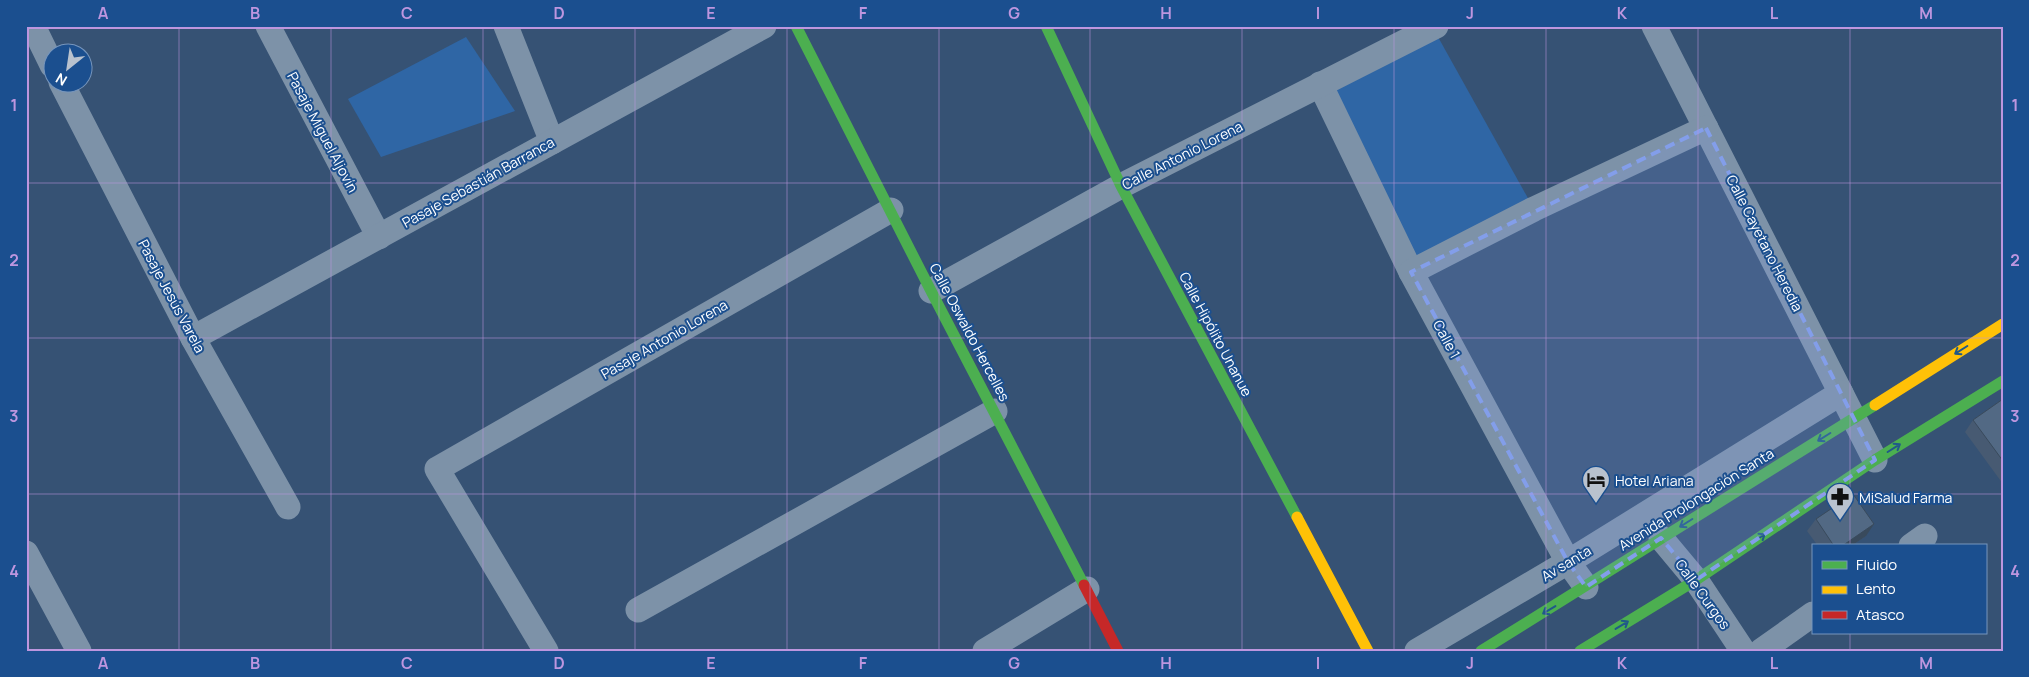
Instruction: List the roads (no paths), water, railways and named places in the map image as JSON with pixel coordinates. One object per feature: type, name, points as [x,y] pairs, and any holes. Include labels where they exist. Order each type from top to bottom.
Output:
[{"type":"street","points":[[33,26],[42,44]]},
{"type":"street","name":"Pasaje Miguel Aljovín","points":[[268,26],[378,237]]},
{"type":"street","points":[[506,26],[552,142]]},
{"type":"street","name":"Pasaje Sebastián Barranca","points":[[193,338],[764,26]]},
{"type":"street","name":"Calle Oswaldo Hercelles","points":[[796,26],[1118,651]]},
{"type":"street","name":"Calle Hipólito Unanue","points":[[1046,26],[1121,186],[1368,651]]},
{"type":"street","name":"Calle Antonio Lorena","points":[[931,291],[1121,186],[1436,26]]},
{"type":"street","name":"Calle Cayetano Heredia","points":[[1654,26],[1875,460]]},
{"type":"street","name":"Calle 1","points":[[1320,84],[1411,272],[1568,562],[1586,587]]},
{"type":"street","name":"Pasaje Jesús Varela","points":[[67,92],[193,338],[288,507]]},
{"type":"street","points":[[1411,272],[1534,209],[1706,128]]},
{"type":"street","name":"Pasaje Antonio Lorena","points":[[546,651],[437,469],[891,210]]},
{"type":"street","name":"Avenida Prolongación Santa","points":[[1481,651],[1586,587],[2003,324]]},
{"type":"street","points":[[1580,651],[1696,580],[1875,460],[2003,381]]},
{"type":"street","name":"Av santa","points":[[1417,651],[1568,562],[1841,393]]},
{"type":"street","points":[[638,610],[995,411]]},
{"type":"street","name":"Calle Curgos","points":[[1661,538],[1696,580],[1743,651]]},
{"type":"street","points":[[26,553],[79,651]]},
{"type":"street","points":[[985,651],[1087,589]]},
{"type":"street","points":[[1761,651],[1812,615]]},
{"type":"place","name":"Hotel Ariana","points":[[1596,504]]},
{"type":"place","name":"MiSalud Farma","points":[[1840,521]]}]
